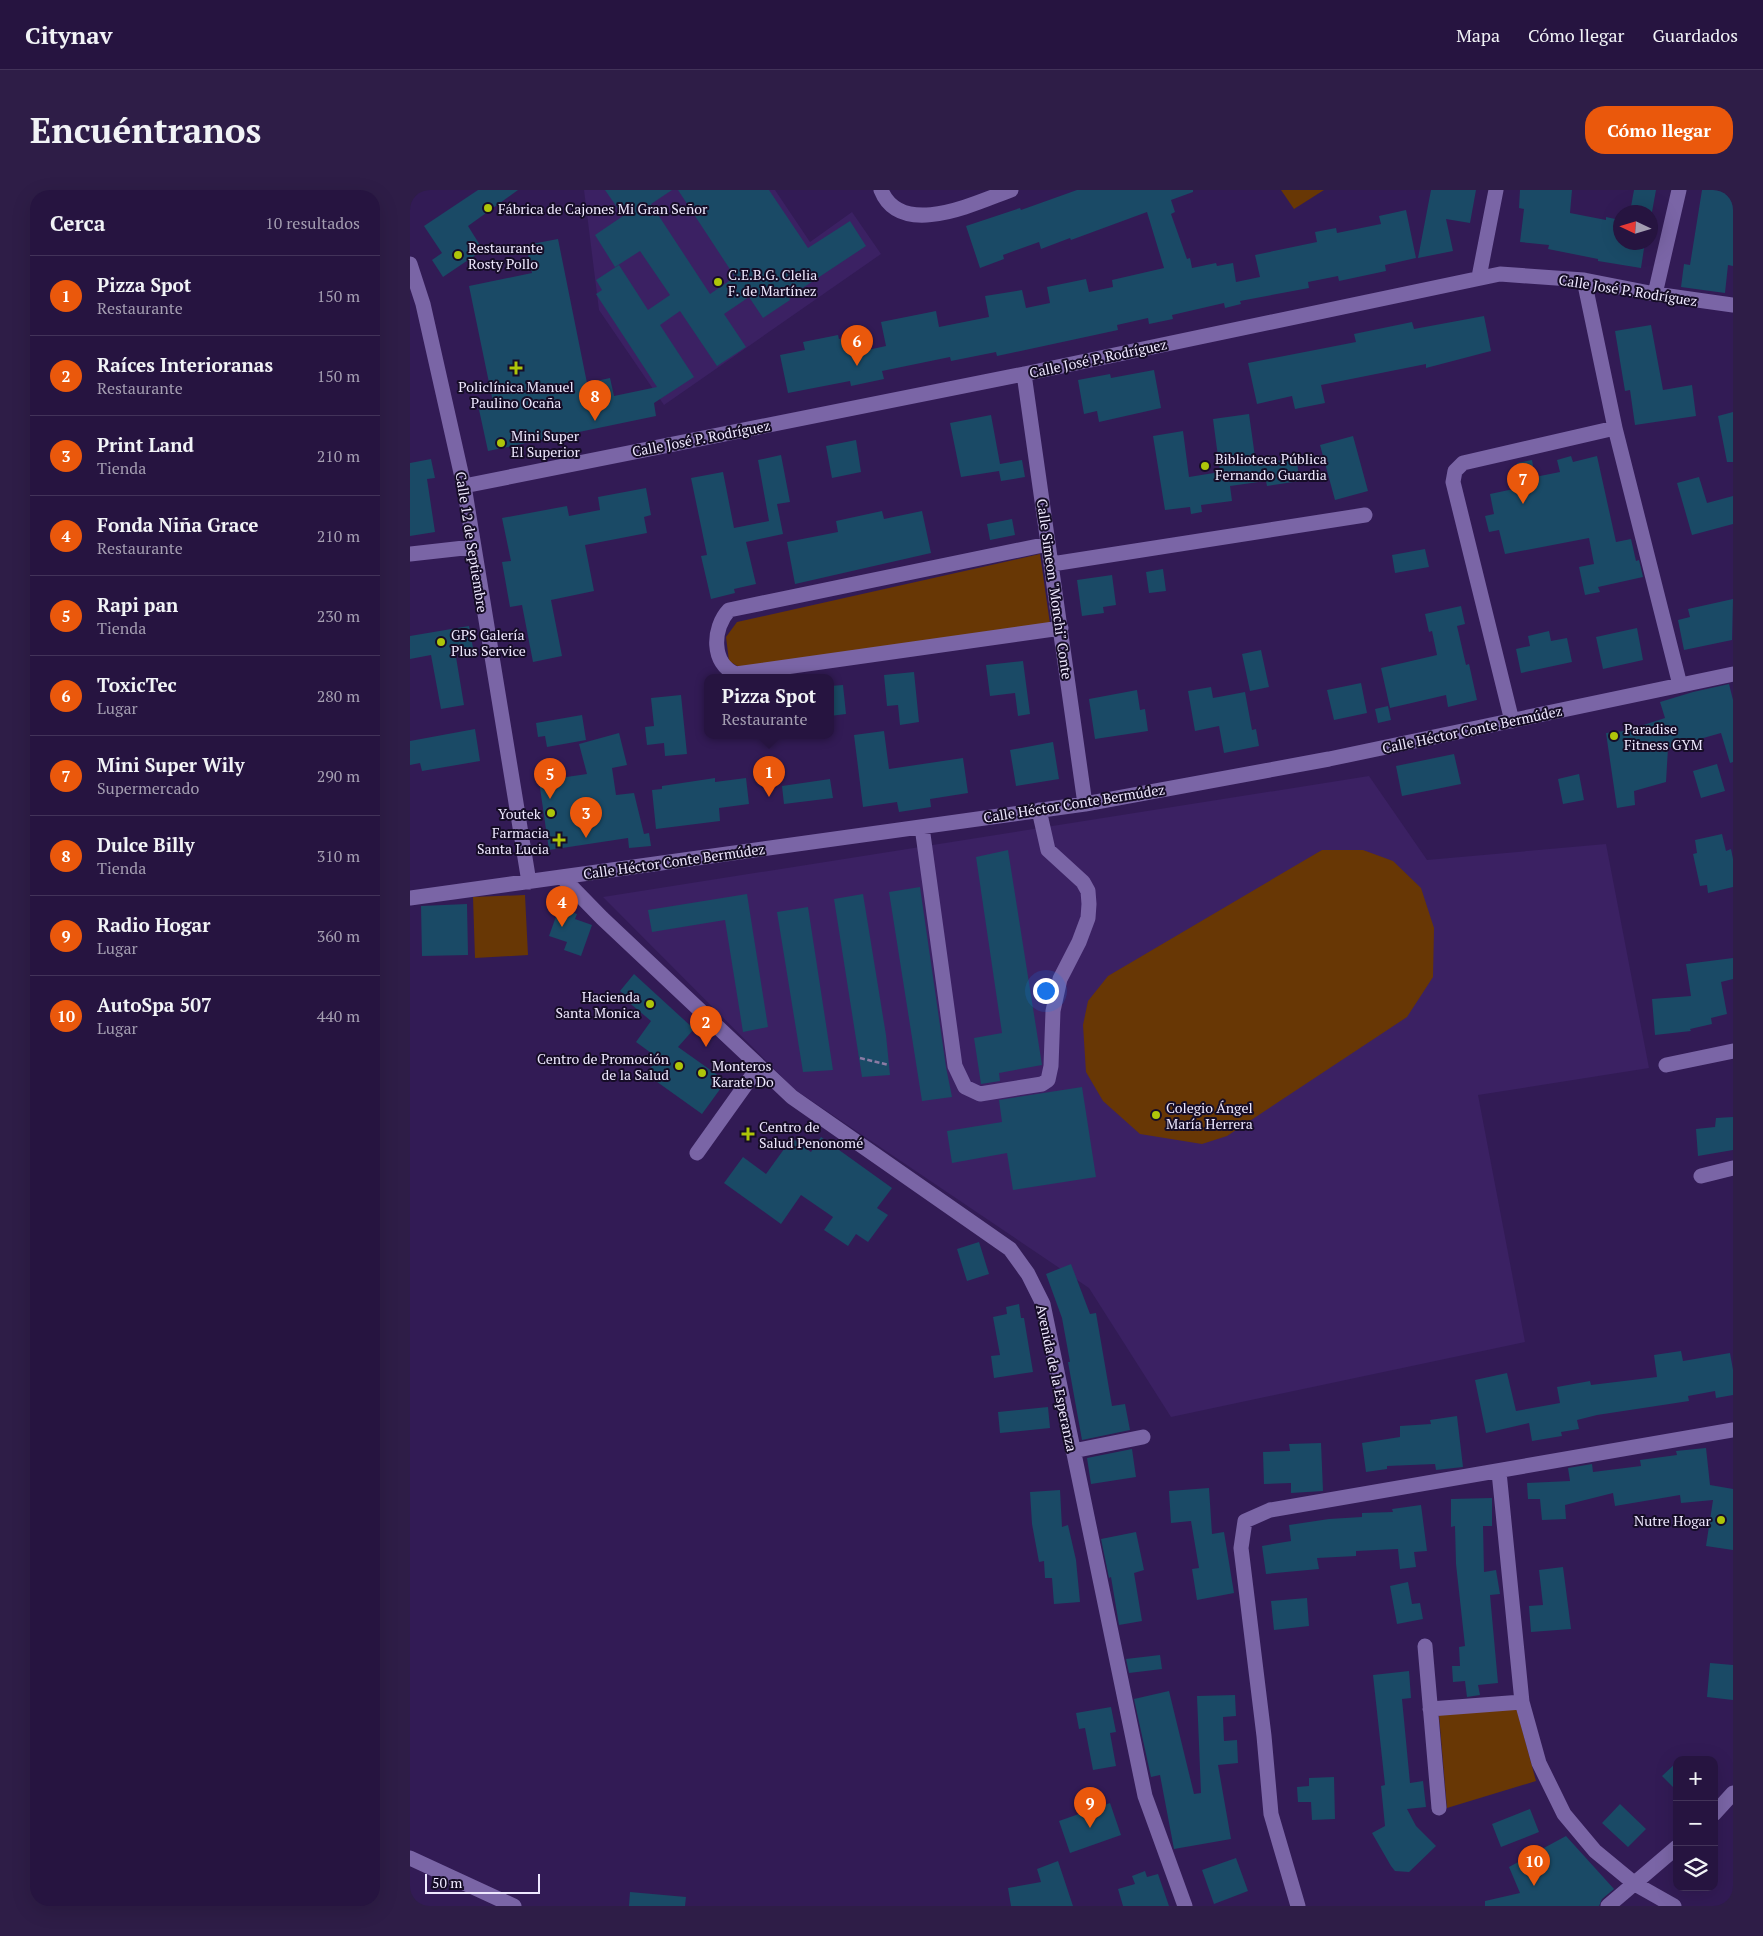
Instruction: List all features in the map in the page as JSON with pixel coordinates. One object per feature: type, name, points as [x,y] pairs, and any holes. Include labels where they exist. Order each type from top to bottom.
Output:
[{"type":"street","points":[[881,190],[890,203],[910,215],[932,215],[958,209],[1012,190]]},
{"type":"street","points":[[1479,277],[1496,190]]},
{"type":"street","points":[[1655,294],[1679,190]]},
{"type":"street","name":"Calle 12 de Septiembre","points":[[410,264],[423,304],[464,486],[529,882]]},
{"type":"street","name":"Calle José P. Rodríguez","points":[[464,486],[1024,374],[1500,274],[1584,280],[1655,294],[1733,306]]},
{"type":"street","points":[[1584,280],[1615,428],[1680,685]]},
{"type":"street","name":"Calle Simeon \"Monchi\" Conte","points":[[1024,374],[1085,804]]},
{"type":"street","points":[[1512,721],[1453,482],[1455,471],[1463,462],[1615,428]]},
{"type":"street","points":[[1052,564],[1365,515]]},
{"type":"street","points":[[1048,544],[729,610],[721,620],[717,632],[719,653],[726,669],[736,674],[1061,628]]},
{"type":"street","points":[[410,554],[473,547]]},
{"type":"street","name":"Calle Héctor Conte Bermúdez","points":[[410,898],[1085,804],[1330,759],[1733,674]]},
{"type":"street","points":[[922,827],[955,1066],[965,1087],[980,1094],[1042,1084],[1048,1080],[1051,1075],[1053,1011],[1060,979],[1079,942],[1088,918],[1088,891],[1076,874],[1048,850],[1039,810]]},
{"type":"street","name":"Avenida de la Esperanza","points":[[562,877],[602,918],[792,1097],[1010,1249],[1028,1274],[1043,1304],[1146,1796],[1185,1906]]},
{"type":"street","points":[[1666,1065],[1733,1051]]},
{"type":"street","points":[[697,1153],[760,1066]]},
{"type":"street","points":[[1700,1176],[1733,1168]]},
{"type":"street","points":[[1298,1906],[1271,1814],[1264,1736],[1241,1548],[1245,1521],[1270,1510],[1733,1430]]},
{"type":"street","points":[[1073,1451],[1143,1437]]},
{"type":"street","points":[[1498,1472],[1522,1702],[1539,1763],[1564,1814],[1595,1851],[1635,1884],[1674,1906]]},
{"type":"street","points":[[1425,1646],[1439,1808]]},
{"type":"street","points":[[1430,1709],[1522,1702]]},
{"type":"street","points":[[1718,1810],[1733,1793]]},
{"type":"street","points":[[1608,1906],[1673,1851]]},
{"type":"street","points":[[410,1858],[514,1906]]},
{"type":"path","points":[[860,1058],[890,1065]]},
{"type":"shaded area","name":"C.E.B.G. Clelia F. de Martínez","points":[[584,190],[775,190],[810,242],[852,212],[881,254],[664,405],[599,310]]},
{"type":"shaded area","points":[[1281,190],[1324,190],[1294,209]]},
{"type":"shaded area","points":[[1040,554],[1050,624],[739,667],[729,661],[726,637],[737,622]]},
{"type":"shaded area","name":"Colegio Ángel María Herrera","points":[[1369,776],[1427,860],[1606,844],[1649,1068],[1478,1095],[1525,1342],[1171,1417],[1089,1288],[794,1089],[603,897]]},
{"type":"shaded area","points":[[1322,850],[1363,850],[1393,861],[1421,888],[1434,928],[1433,977],[1407,1017],[1227,1136],[1202,1144],[1140,1134],[1103,1101],[1086,1072],[1083,1025],[1088,1001],[1108,976]]},
{"type":"shaded area","points":[[525,895],[528,955],[475,958],[473,897]]},
{"type":"shaded area","points":[[1516,1707],[1536,1781],[1447,1808],[1439,1715]]},
{"type":"building","points":[[478,190],[518,190],[468,226],[483,250],[443,277],[432,260],[442,253],[424,226]]},
{"type":"building","points":[[605,190],[672,190],[651,204],[710,294],[735,277],[678,190],[769,190],[808,248],[850,221],[866,246],[789,297],[790,300],[763,318],[749,297],[724,314],[746,347],[717,366],[680,311],[660,325],[694,377],[654,403],[656,416],[488,451],[478,405],[493,402],[469,286],[532,273],[526,245],[558,239],[587,383],[610,378],[614,396],[657,387],[596,294],[602,290],[596,280],[619,265],[648,310],[670,295],[640,251],[615,267],[595,235],[623,216]]},
{"type":"building","points":[[1077,190],[1193,190],[1193,192],[1171,200],[1175,212],[1171,214],[1187,259],[1190,258],[1192,268],[1216,263],[1217,266],[1233,263],[1236,282],[1260,277],[1255,255],[1317,242],[1315,232],[1336,228],[1337,233],[1381,224],[1379,216],[1406,210],[1416,258],[1385,265],[1386,271],[1339,281],[1338,276],[1308,282],[1309,288],[1240,301],[1241,304],[1225,308],[1224,303],[1172,315],[1173,319],[1149,324],[1148,318],[1117,325],[1118,330],[997,356],[996,352],[951,361],[950,357],[882,371],[884,379],[851,386],[850,381],[788,393],[780,355],[805,350],[803,342],[838,335],[839,339],[860,335],[863,351],[886,346],[881,322],[936,311],[939,327],[989,317],[985,296],[1022,290],[1026,308],[1050,303],[1047,287],[1086,279],[1089,292],[1113,287],[1112,280],[1164,268],[1147,212],[1041,249],[1039,242],[1003,255],[1004,259],[980,268],[966,226],[1020,208],[1021,210]]},
{"type":"building","points":[[1431,190],[1476,190],[1470,223],[1446,219],[1453,251],[1418,258]]},
{"type":"building","points":[[1520,190],[1572,190],[1570,213],[1606,220],[1606,217],[1613,218],[1613,250],[1644,250],[1641,268],[1598,261],[1598,259],[1548,249],[1549,245],[1520,242],[1524,209],[1519,208]]},
{"type":"building","points":[[1634,190],[1656,190],[1653,205],[1631,205]]},
{"type":"building","points":[[1702,190],[1733,190],[1733,266],[1728,265],[1725,293],[1681,287],[1684,264],[1690,265]]},
{"type":"building","points":[[1484,316],[1491,351],[1426,368],[1426,364],[1321,385],[1325,403],[1295,409],[1292,396],[1257,404],[1248,363],[1356,342],[1354,334],[1412,322],[1414,329]]},
{"type":"building","points":[[1651,325],[1663,390],[1692,385],[1696,416],[1635,425],[1630,390],[1625,391],[1615,331]]},
{"type":"building","points":[[1154,370],[1161,408],[1099,422],[1097,411],[1084,414],[1078,380],[1110,374],[1111,378]]},
{"type":"building","points":[[1733,412],[1733,462],[1727,462],[1718,416]]},
{"type":"building","points":[[1249,414],[1256,464],[1296,458],[1300,481],[1267,486],[1266,481],[1230,486],[1232,501],[1201,505],[1202,512],[1191,514],[1190,507],[1165,510],[1153,436],[1183,431],[1189,477],[1220,472],[1213,419]]},
{"type":"building","points":[[991,415],[1000,464],[1022,460],[1025,477],[1001,481],[999,471],[961,477],[950,423]]},
{"type":"building","points":[[1353,436],[1368,491],[1335,500],[1320,445]]},
{"type":"building","points":[[856,440],[861,472],[832,478],[826,446]]},
{"type":"building","points":[[781,455],[790,502],[777,504],[783,534],[746,542],[756,584],[734,589],[735,593],[711,599],[701,556],[707,555],[691,478],[723,472],[734,528],[769,521],[758,460]]},
{"type":"building","points":[[1571,456],[1573,462],[1597,456],[1616,542],[1631,539],[1636,561],[1639,560],[1643,577],[1598,587],[1600,592],[1585,595],[1579,567],[1594,564],[1589,538],[1505,554],[1499,530],[1489,532],[1485,516],[1494,514],[1490,494],[1523,487],[1517,463],[1532,460],[1535,477],[1560,472],[1557,460]]},
{"type":"building","points":[[431,459],[435,478],[427,479],[435,532],[410,536],[410,463]]},
{"type":"building","points":[[1699,477],[1707,503],[1733,496],[1733,524],[1692,535],[1677,483]]},
{"type":"building","points":[[646,488],[651,515],[644,517],[647,533],[585,545],[594,591],[551,600],[562,656],[533,662],[522,605],[510,607],[502,562],[511,561],[502,518],[567,506],[569,516],[600,510],[598,497]]},
{"type":"building","points":[[882,511],[884,519],[922,511],[931,553],[795,584],[787,542],[838,532],[836,521]]},
{"type":"building","points":[[1012,519],[1015,535],[990,540],[987,524]]},
{"type":"building","points":[[1425,549],[1429,567],[1395,573],[1392,555]]},
{"type":"building","points":[[1163,569],[1166,591],[1149,593],[1146,572]]},
{"type":"building","points":[[1112,575],[1116,605],[1103,607],[1104,613],[1082,616],[1077,580]]},
{"type":"building","points":[[1733,599],[1732,640],[1684,650],[1678,620],[1690,617],[1688,609]]},
{"type":"building","points":[[1461,606],[1465,624],[1457,626],[1466,665],[1469,664],[1477,700],[1448,707],[1446,695],[1390,708],[1381,668],[1437,655],[1432,631],[1429,632],[1425,614]]},
{"type":"building","points":[[469,626],[473,648],[455,651],[464,705],[441,709],[431,655],[410,659],[410,636]]},
{"type":"building","points":[[1637,628],[1643,660],[1603,669],[1596,637]]},
{"type":"building","points":[[1549,631],[1551,641],[1567,638],[1572,662],[1521,673],[1516,649],[1530,646],[1528,636]]},
{"type":"building","points":[[1261,650],[1269,687],[1250,691],[1242,654]]},
{"type":"building","points":[[1023,661],[1030,714],[1018,716],[1015,693],[990,696],[986,665]]},
{"type":"building","points":[[914,672],[919,722],[900,725],[898,705],[887,706],[884,675]]},
{"type":"building","points":[[1361,683],[1367,713],[1334,720],[1327,690]]},
{"type":"building","points":[[1729,684],[1733,700],[1733,762],[1730,763],[1721,733],[1668,748],[1666,782],[1634,791],[1635,805],[1617,808],[1606,733],[1625,731],[1665,718],[1660,702]]},
{"type":"building","points":[[843,685],[846,714],[834,716],[834,686]]},
{"type":"building","points":[[1211,687],[1213,698],[1245,692],[1252,730],[1256,729],[1259,746],[1224,753],[1219,726],[1195,731],[1188,691]]},
{"type":"building","points":[[1137,690],[1140,710],[1145,709],[1148,731],[1095,739],[1089,699]]},
{"type":"building","points":[[681,695],[687,754],[665,756],[664,743],[647,745],[645,727],[654,726],[651,698]]},
{"type":"building","points":[[1388,706],[1391,720],[1378,723],[1375,709]]},
{"type":"building","points":[[582,715],[586,740],[547,747],[545,736],[538,737],[536,723]]},
{"type":"building","points":[[475,729],[480,761],[422,771],[420,763],[410,765],[410,741]]},
{"type":"building","points":[[884,731],[889,769],[963,758],[968,793],[930,799],[931,807],[899,812],[897,802],[863,807],[854,735]]},
{"type":"building","points":[[619,733],[627,765],[612,768],[616,795],[634,793],[644,834],[649,833],[651,846],[629,848],[628,838],[549,850],[539,781],[587,774],[579,744]]},
{"type":"building","points":[[1053,742],[1059,779],[1016,786],[1010,750]]},
{"type":"building","points":[[1454,754],[1461,784],[1402,796],[1396,766]]},
{"type":"building","points":[[1717,764],[1725,791],[1701,798],[1693,771]]},
{"type":"building","points":[[1579,774],[1584,800],[1563,804],[1558,779]]},
{"type":"building","points":[[715,778],[715,782],[746,778],[749,804],[719,808],[720,821],[656,829],[652,790],[662,789],[662,786]]},
{"type":"building","points":[[830,779],[833,798],[784,804],[782,786]]},
{"type":"building","points":[[1722,834],[1726,851],[1731,849],[1733,887],[1708,893],[1707,885],[1700,886],[1693,854],[1697,853],[1695,840]]},
{"type":"building","points":[[1008,850],[1042,1065],[999,1073],[1000,1081],[981,1084],[974,1038],[1002,1033],[976,857]]},
{"type":"building","points":[[920,887],[952,1097],[922,1101],[889,892]]},
{"type":"building","points":[[747,894],[768,1027],[743,1032],[725,920],[652,932],[648,910]]},
{"type":"building","points":[[863,894],[886,1035],[890,1075],[862,1077],[834,899]]},
{"type":"building","points":[[467,904],[468,955],[422,956],[421,906]]},
{"type":"building","points":[[808,907],[833,1070],[803,1072],[777,912]]},
{"type":"building","points":[[559,908],[577,914],[575,919],[592,925],[581,956],[564,950],[567,942],[549,936]]},
{"type":"building","points":[[1733,958],[1733,979],[1721,982],[1727,1014],[1711,1018],[1712,1024],[1690,1029],[1691,1031],[1655,1035],[1652,999],[1691,996],[1686,964]]},
{"type":"building","name":"Centro de Promoción de la Salud","points":[[634,974],[694,1029],[678,1047],[726,1081],[702,1114],[646,1074],[658,1058],[636,1042],[651,1021],[626,1000],[628,998],[620,991]]},
{"type":"building","points":[[1082,1087],[1096,1177],[1013,1190],[1007,1153],[952,1163],[947,1131],[1002,1122],[999,1100]]},
{"type":"building","points":[[1733,1117],[1733,1150],[1698,1156],[1696,1129],[1715,1127],[1716,1118]]},
{"type":"building","points":[[821,1137],[892,1188],[877,1208],[888,1215],[868,1242],[856,1234],[848,1246],[824,1230],[833,1217],[801,1195],[781,1224],[724,1183],[743,1157],[766,1174],[792,1138],[811,1152]]},
{"type":"building","points":[[979,1242],[989,1274],[967,1281],[957,1249]]},
{"type":"building","points":[[1071,1264],[1090,1314],[1096,1313],[1112,1406],[1125,1404],[1130,1430],[1082,1440],[1062,1318],[1046,1274]]},
{"type":"building","points":[[1019,1304],[1021,1318],[1024,1318],[1033,1372],[994,1378],[991,1356],[1000,1355],[993,1317],[1007,1314],[1006,1307]]},
{"type":"building","points":[[1681,1351],[1683,1361],[1730,1353],[1733,1370],[1733,1395],[1716,1398],[1715,1391],[1688,1396],[1689,1401],[1597,1415],[1577,1420],[1579,1429],[1561,1432],[1562,1436],[1532,1441],[1529,1423],[1486,1433],[1475,1380],[1507,1373],[1516,1411],[1560,1403],[1557,1387],[1590,1381],[1591,1385],[1657,1377],[1654,1355]]},
{"type":"building","points":[[1048,1407],[1050,1428],[1000,1433],[998,1412]]},
{"type":"building","points":[[1457,1416],[1463,1467],[1436,1470],[1435,1464],[1387,1466],[1387,1469],[1366,1472],[1362,1443],[1400,1437],[1400,1426],[1431,1424],[1430,1420]]},
{"type":"building","points":[[1321,1443],[1323,1491],[1291,1493],[1291,1483],[1264,1484],[1263,1452],[1290,1451],[1289,1444]]},
{"type":"building","points":[[1706,1448],[1710,1485],[1733,1489],[1733,1550],[1706,1546],[1713,1500],[1681,1503],[1680,1495],[1615,1506],[1613,1493],[1565,1505],[1566,1519],[1542,1520],[1540,1499],[1528,1499],[1527,1483],[1570,1481],[1568,1468],[1592,1464],[1593,1472],[1641,1466],[1640,1460],[1677,1455],[1676,1451]]},
{"type":"building","points":[[1132,1449],[1136,1477],[1091,1484],[1087,1458]]},
{"type":"building","points":[[1209,1488],[1212,1534],[1224,1532],[1234,1593],[1197,1600],[1192,1569],[1199,1568],[1191,1521],[1171,1523],[1169,1491]]},
{"type":"building","points":[[1060,1490],[1062,1527],[1068,1525],[1076,1560],[1080,1602],[1054,1604],[1052,1578],[1045,1578],[1044,1561],[1039,1562],[1032,1524],[1030,1492]]},
{"type":"building","points":[[1492,1498],[1492,1526],[1483,1526],[1484,1572],[1496,1570],[1500,1594],[1490,1595],[1498,1683],[1478,1685],[1480,1695],[1467,1697],[1465,1681],[1453,1682],[1452,1666],[1460,1666],[1459,1647],[1465,1646],[1456,1564],[1455,1526],[1451,1527],[1451,1499]]},
{"type":"building","points":[[1421,1505],[1427,1551],[1414,1552],[1416,1567],[1400,1569],[1398,1549],[1356,1551],[1356,1556],[1317,1558],[1319,1569],[1266,1574],[1262,1546],[1291,1541],[1289,1525],[1329,1519],[1362,1517],[1362,1513],[1393,1512],[1392,1509]]},
{"type":"building","points":[[1136,1532],[1144,1570],[1134,1573],[1142,1621],[1119,1625],[1111,1577],[1109,1578],[1101,1539]]},
{"type":"building","points":[[1563,1567],[1571,1629],[1531,1632],[1529,1606],[1543,1605],[1539,1570]]},
{"type":"building","points":[[1408,1582],[1412,1604],[1420,1603],[1423,1619],[1397,1624],[1390,1586]]},
{"type":"building","points":[[1307,1598],[1309,1626],[1274,1630],[1271,1601]]},
{"type":"building","points":[[1160,1655],[1162,1669],[1129,1673],[1126,1659]]},
{"type":"building","points":[[1710,1663],[1733,1665],[1733,1700],[1707,1697]]},
{"type":"building","points":[[1409,1671],[1411,1698],[1402,1699],[1410,1783],[1423,1781],[1426,1807],[1407,1809],[1416,1826],[1436,1846],[1409,1872],[1395,1871],[1372,1833],[1385,1826],[1381,1786],[1385,1785],[1373,1675]]},
{"type":"building","points":[[1169,1691],[1194,1794],[1201,1793],[1197,1696],[1235,1695],[1236,1716],[1223,1717],[1224,1741],[1237,1740],[1238,1763],[1218,1765],[1231,1839],[1174,1849],[1160,1775],[1151,1777],[1134,1699]]},
{"type":"building","points":[[1111,1707],[1116,1732],[1110,1733],[1116,1766],[1093,1770],[1085,1728],[1079,1729],[1076,1713]]},
{"type":"building","points":[[1673,1766],[1673,1787],[1662,1776]]},
{"type":"building","points":[[1334,1777],[1335,1819],[1312,1820],[1311,1802],[1298,1802],[1297,1787],[1309,1786],[1309,1778]]},
{"type":"building","points":[[1110,1803],[1121,1835],[1070,1853],[1059,1821]]},
{"type":"building","points":[[1620,1804],[1646,1829],[1628,1847],[1602,1823]]},
{"type":"building","points":[[1530,1809],[1539,1832],[1501,1847],[1492,1824]]},
{"type":"building","points":[[1566,1836],[1614,1889],[1602,1899],[1599,1906],[1485,1906],[1485,1901],[1520,1893],[1509,1867]]},
{"type":"building","points":[[1236,1858],[1248,1891],[1214,1904],[1202,1870]]},
{"type":"building","points":[[1058,1861],[1073,1906],[1011,1906],[1008,1888],[1041,1882],[1037,1869]]},
{"type":"building","points":[[1145,1871],[1147,1877],[1158,1874],[1169,1906],[1123,1906],[1118,1889],[1135,1884],[1132,1876]]},
{"type":"building","points":[[630,1892],[686,1897],[685,1906],[629,1906]]},
{"type":"place","name":"Fábrica de Cajones Mi Gran Señor","points":[[488,208]]},
{"type":"place","name":"Restaurante Rosty Pollo","points":[[458,255]]},
{"type":"place","name":"C.E.B.G. Clelia F. de Martínez","points":[[718,282]]},
{"type":"place","name":"ToxicTec","points":[[857,366]]},
{"type":"place","name":"Policlínica Manuel Paulino Ocaña","points":[[516,368]]},
{"type":"place","name":"Dulce Billy","points":[[595,421]]},
{"type":"place","name":"Mini Super El Superior","points":[[501,443]]},
{"type":"place","name":"Biblioteca Pública Fernando Guardia","points":[[1205,466]]},
{"type":"place","name":"Mini Super Wily","points":[[1523,504]]},
{"type":"place","name":"GPS Galería Plus Service","points":[[441,642]]},
{"type":"place","name":"Paradise Fitness GYM","points":[[1614,736]]},
{"type":"place","name":"Pizza Spot","points":[[769,797]]},
{"type":"place","name":"Rapi pan","points":[[550,799]]},
{"type":"place","name":"Youtek","points":[[551,813]]},
{"type":"place","name":"Print Land","points":[[586,838]]},
{"type":"place","name":"Farmacia Santa Lucia","points":[[559,840]]},
{"type":"place","name":"Fonda Niña Grace","points":[[562,927]]},
{"type":"place","name":"Hacienda Santa Monica","points":[[650,1004]]},
{"type":"place","name":"Raíces Interioranas","points":[[706,1047]]},
{"type":"place","name":"Centro de Promoción de la Salud","points":[[679,1066]]},
{"type":"place","name":"Monteros Karate Do","points":[[702,1073]]},
{"type":"place","name":"Colegio Ángel María Herrera","points":[[1156,1115]]},
{"type":"place","name":"Centro de Salud Penonomé","points":[[748,1134]]},
{"type":"place","name":"Nutre Hogar","points":[[1721,1520]]},
{"type":"place","name":"Radio Hogar","points":[[1090,1828]]},
{"type":"place","name":"AutoSpa 507","points":[[1534,1886]]}]
